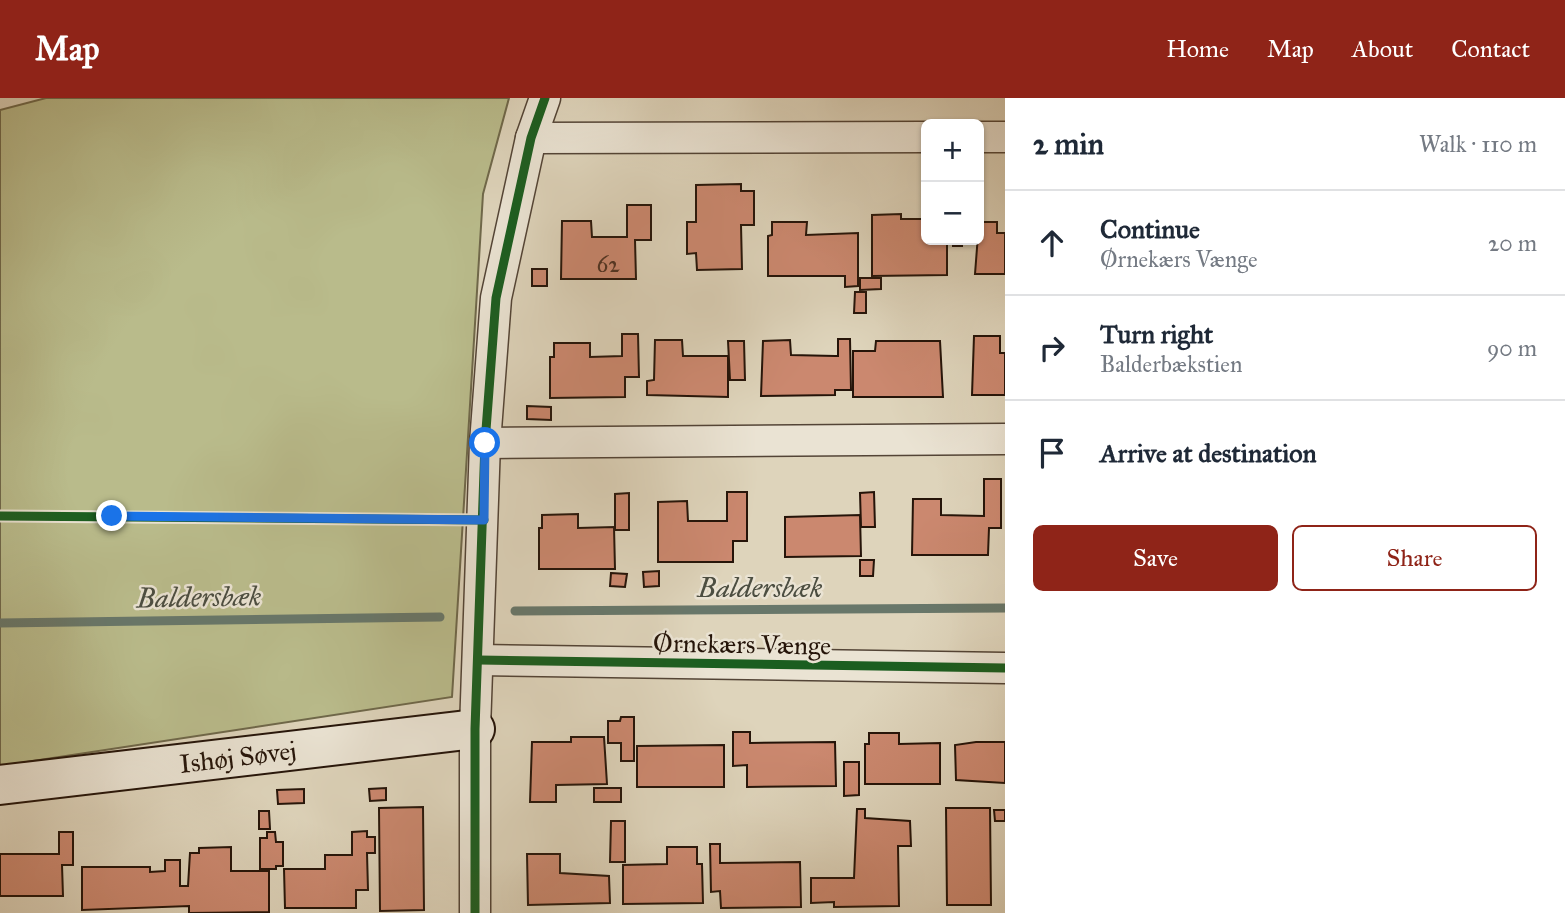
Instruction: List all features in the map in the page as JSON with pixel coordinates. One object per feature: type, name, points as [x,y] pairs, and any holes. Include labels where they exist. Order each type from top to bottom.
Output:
[{"type":"street","points":[[475,913],[475,729],[485,443],[496,298],[531,138],[545,98]]},
{"type":"street","points":[[531,138],[921,137]]},
{"type":"street","points":[[984,137],[1005,137]]},
{"type":"street","points":[[485,443],[1005,439]]},
{"type":"street","name":"Ørnekærs Vænge","points":[[479,660],[1005,668]]},
{"type":"street","name":"Ishøj Søvej","points":[[0,785],[475,729]]},
{"type":"green space","points":[[46,98],[509,98],[483,194],[452,697],[0,766],[0,110]]},
{"type":"building","points":[[741,184],[741,191],[754,191],[754,225],[741,225],[742,269],[697,270],[696,253],[687,254],[687,222],[696,222],[696,185]]},
{"type":"building","points":[[627,205],[651,205],[651,240],[635,240],[636,279],[561,279],[562,221],[591,221],[592,237],[627,237]]},
{"type":"building","points":[[901,214],[901,219],[921,219],[921,245],[947,245],[947,275],[872,276],[872,215]]},
{"type":"building","points":[[772,222],[807,222],[806,235],[858,233],[858,286],[845,287],[845,276],[768,276],[768,236],[772,235]]},
{"type":"building","points":[[984,222],[997,222],[997,233],[1005,233],[1005,274],[975,274],[977,245],[984,245]]},
{"type":"building","points":[[532,269],[547,269],[547,286],[532,286]]},
{"type":"building","points":[[860,278],[881,278],[881,289],[860,290]]},
{"type":"building","points":[[855,292],[866,292],[866,313],[854,313]]},
{"type":"building","points":[[622,334],[638,334],[639,377],[625,377],[625,397],[550,398],[550,357],[554,357],[554,343],[590,343],[590,357],[622,356]]},
{"type":"building","points":[[974,336],[1000,336],[1000,353],[1005,353],[1005,395],[972,395]]},
{"type":"building","points":[[838,339],[850,339],[851,390],[835,390],[835,395],[761,396],[763,341],[790,340],[791,355],[838,356]]},
{"type":"building","points":[[655,340],[682,340],[683,356],[728,356],[728,397],[647,395],[647,381],[654,380]]},
{"type":"building","points":[[728,341],[744,341],[745,380],[730,380]]},
{"type":"building","points":[[876,341],[940,341],[943,397],[853,397],[853,351],[875,351]]},
{"type":"building","points":[[527,406],[551,407],[551,420],[527,419]]},
{"type":"building","points":[[984,479],[1001,479],[1001,528],[989,528],[988,555],[912,555],[913,499],[941,499],[941,515],[984,516]]},
{"type":"building","points":[[727,492],[747,492],[747,541],[733,541],[733,562],[658,562],[658,502],[687,501],[688,521],[727,521]]},
{"type":"building","points":[[874,492],[875,527],[861,527],[860,493]]},
{"type":"building","points":[[629,493],[629,530],[615,530],[615,494]]},
{"type":"building","points":[[578,514],[578,528],[614,527],[615,569],[539,569],[539,528],[542,528],[542,515]]},
{"type":"building","points":[[860,515],[861,556],[785,557],[785,517]]},
{"type":"building","points":[[860,560],[874,560],[873,576],[860,576]]},
{"type":"building","points":[[659,571],[659,586],[644,587],[643,572]]},
{"type":"building","points":[[611,573],[627,574],[625,587],[610,586]]},
{"type":"building","points":[[621,717],[634,717],[634,761],[621,761],[621,743],[608,743],[608,721],[620,721]]},
{"type":"building","points":[[733,732],[750,732],[750,743],[835,742],[836,786],[747,787],[747,765],[733,766]]},
{"type":"building","points":[[869,733],[899,733],[899,744],[940,743],[940,784],[865,784],[865,744],[869,744]]},
{"type":"building","points":[[571,737],[604,737],[607,784],[556,785],[556,802],[530,802],[532,742],[571,742]]},
{"type":"building","points":[[1005,742],[1005,783],[956,780],[955,745]]},
{"type":"building","points":[[724,745],[724,787],[637,787],[637,746]]},
{"type":"building","points":[[844,762],[859,762],[859,795],[844,796]]},
{"type":"building","points":[[386,788],[386,800],[370,801],[369,789]]},
{"type":"building","points":[[594,788],[621,788],[621,802],[594,802]]},
{"type":"building","points":[[304,789],[304,803],[278,804],[277,790]]},
{"type":"building","points":[[423,807],[424,910],[380,911],[379,808]]},
{"type":"building","points":[[946,808],[990,808],[991,905],[947,905]]},
{"type":"building","points":[[857,809],[865,809],[865,818],[910,821],[911,846],[898,846],[899,906],[834,907],[834,902],[811,903],[811,878],[854,878]]},
{"type":"building","points":[[994,810],[1005,810],[1005,821],[995,821]]},
{"type":"building","points":[[259,811],[269,811],[270,829],[259,829]]},
{"type":"building","points":[[611,821],[625,821],[625,862],[610,862]]},
{"type":"building","points":[[367,831],[367,837],[375,837],[375,853],[367,853],[368,890],[356,890],[356,908],[285,908],[284,869],[325,869],[325,855],[352,855],[352,832]]},
{"type":"building","points":[[59,832],[73,832],[73,865],[62,865],[63,896],[0,896],[0,854],[59,854]]},
{"type":"building","points":[[267,832],[275,832],[276,842],[283,842],[283,866],[276,866],[276,869],[260,869],[260,838],[267,838]]},
{"type":"building","points":[[710,844],[720,844],[720,863],[800,862],[801,907],[721,908],[720,891],[711,892]]},
{"type":"building","points":[[231,847],[231,871],[269,871],[269,912],[189,913],[189,906],[82,910],[82,867],[150,867],[150,872],[165,871],[165,860],[180,860],[180,886],[188,886],[190,853],[199,853],[199,848]]},
{"type":"building","points":[[667,847],[697,847],[697,864],[702,864],[703,903],[623,904],[623,865],[667,864]]},
{"type":"building","points":[[527,854],[560,854],[560,873],[609,876],[610,903],[528,905]]},
{"type":"waterway","name":"Baldersbæk","points":[[515,611],[1005,608]]},
{"type":"waterway","name":"Baldersbæk","points":[[0,623],[440,617]]},
{"type":"cycle path","points":[[475,913],[475,729],[485,443],[496,298],[531,138],[545,98]]},
{"type":"cycle path","points":[[0,516],[484,520]]},
{"type":"cycle path","points":[[479,660],[1005,668]]},
{"type":"route","points":[[112,516],[484,520],[485,443]]}]
